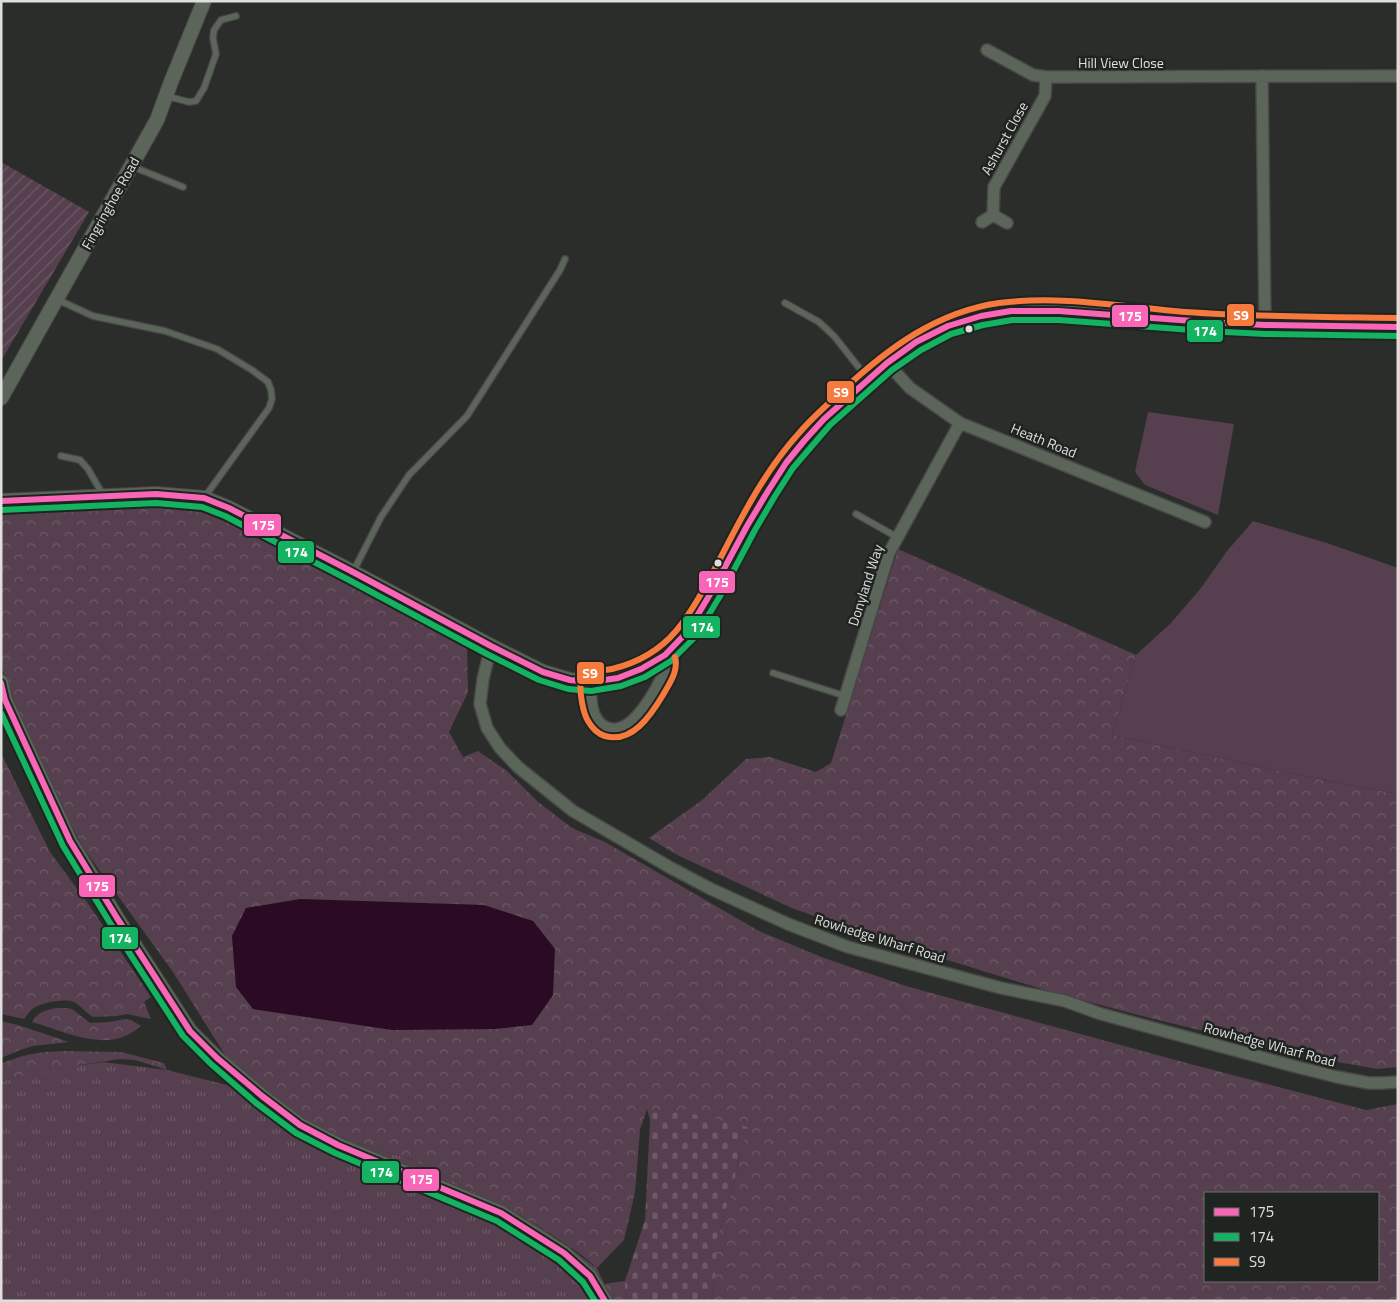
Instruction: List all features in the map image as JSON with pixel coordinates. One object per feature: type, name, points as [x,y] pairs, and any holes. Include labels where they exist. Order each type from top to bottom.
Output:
[{"type":"street","name":"Fingringhoe Road","points":[[1,398],[157,120],[204,1]]},
{"type":"street","name":"Hill View Close","points":[[988,50],[1033,75],[1046,77],[1398,76]]},
{"type":"street","points":[[1262,76],[1265,325]]},
{"type":"street","name":"Ashurst Close","points":[[993,215],[994,187],[1045,96],[1046,77]]},
{"type":"street","points":[[982,222],[993,215],[1007,223]]},
{"type":"street","points":[[1,501],[156,494],[204,498],[230,508],[543,672],[570,680],[590,682],[618,678],[641,669],[665,655],[688,631],[747,526],[786,463],[804,441],[824,419],[887,363],[916,342],[948,326],[980,316],[1011,311],[1059,311],[1265,325],[1398,327]]},
{"type":"street","name":"Heath Road","points":[[887,363],[910,388],[960,423],[1205,522]]},
{"type":"street","name":"Donyland Way","points":[[841,710],[889,553],[960,423]]},
{"type":"street","name":"Rowhedge Wharf Road","points":[[491,646],[483,678],[480,704],[486,728],[500,748],[518,767],[573,811],[711,889],[788,924],[856,949],[1001,988],[1065,1001],[1101,1014],[1320,1073],[1369,1082],[1398,1082]]},
{"type":"street","points":[[590,682],[594,715],[602,725],[610,730],[617,730],[628,725],[643,710],[668,665],[665,655]]},
{"type":"street","points":[[1,682],[5,700],[70,841],[190,1031],[217,1058],[300,1125],[338,1145],[501,1213],[564,1253],[590,1276],[606,1301]]},
{"type":"lane","points":[[166,96],[189,102],[196,101],[204,88],[216,54],[213,38],[214,30],[221,20],[236,16]]},
{"type":"lane","points":[[131,166],[183,187]]},
{"type":"lane","points":[[353,572],[381,517],[409,476],[467,416],[560,270],[565,259]]},
{"type":"lane","points":[[56,299],[94,316],[165,331],[217,349],[268,382],[272,399],[269,408],[204,498]]},
{"type":"lane","points":[[785,303],[819,322],[829,331],[868,379]]},
{"type":"lane","points":[[61,456],[80,460],[88,468],[104,497]]},
{"type":"lane","points":[[856,514],[897,537]]},
{"type":"lane","points":[[773,672],[845,696]]},
{"type":"green space","points":[[1,162],[89,212],[1,361]]},
{"type":"green space","points":[[1148,412],[1234,424],[1218,515],[1145,485],[1135,472]]},
{"type":"green space","points":[[37,501],[74,506],[119,504],[163,507],[225,515],[310,556],[397,610],[467,649],[468,692],[449,732],[463,757],[478,751],[507,771],[537,801],[572,828],[605,842],[759,931],[824,958],[906,986],[1179,1061],[1366,1110],[1398,1104],[1398,1301],[711,1301],[716,1269],[716,1243],[734,1182],[740,1151],[647,1109],[640,1130],[635,1192],[624,1240],[597,1268],[583,1256],[533,1222],[413,1160],[345,1139],[278,1103],[227,1058],[173,972],[84,849],[35,756],[1,666],[1,516]]},
{"type":"green space","points":[[1253,521],[1327,543],[1398,568],[1398,794],[1112,735],[1136,655],[1171,623]]},
{"type":"green space","points":[[898,549],[1136,655],[1112,735],[1398,794],[1398,1067],[1377,1069],[1321,1059],[1055,993],[869,936],[792,908],[677,855],[649,838],[702,800],[746,759],[770,757],[816,772],[831,763]]},
{"type":"green space","points":[[1,753],[50,852],[89,905],[151,997],[144,1002],[151,1019],[127,1014],[93,1017],[70,1001],[45,1003],[31,1010],[24,1019],[1,1014]]},
{"type":"green space","points":[[55,1008],[72,1009],[90,1023],[125,1019],[141,1026],[129,1035],[102,1040],[88,1039],[32,1022],[42,1012]]},
{"type":"green space","points":[[1,1021],[69,1042],[33,1046],[1,1058]]},
{"type":"green space","points":[[62,1051],[121,1052],[164,1063],[167,1070],[135,1060],[119,1059],[1,1081],[1,1064],[31,1054]]},
{"type":"green space","points":[[103,1062],[167,1070],[283,1099],[345,1139],[413,1160],[533,1222],[597,1268],[612,1301],[1,1301],[1,1081],[67,1067]]},
{"type":"green space","points":[[647,1109],[685,1112],[748,1127],[716,1243],[716,1269],[711,1301],[628,1301],[625,1293],[625,1281],[645,1220],[650,1120]]},
{"type":"green space","points":[[625,1281],[625,1293],[628,1301],[612,1301],[604,1284]]},
{"type":"shaded area","points":[[300,899],[484,905],[533,921],[555,949],[553,995],[532,1025],[495,1029],[392,1030],[253,1009],[236,987],[232,936],[246,908]]},
{"type":"transit line","name":"S9","points":[[675,657],[676,667],[670,682],[653,711],[640,726],[624,736],[615,737],[602,735],[593,728],[586,717],[582,702],[581,681],[583,677],[590,673],[612,669],[639,660],[662,645],[676,631],[695,604],[757,491],[788,446],[815,416],[859,376],[895,347],[934,324],[954,315],[999,303],[1046,300],[1213,314],[1398,318]]},
{"type":"transit line","name":"175","points":[[1,501],[156,494],[204,498],[229,508],[543,672],[570,680],[590,682],[618,678],[641,669],[665,655],[688,631],[768,491],[786,463],[804,441],[824,419],[887,363],[916,342],[948,326],[981,316],[1011,311],[1059,311],[1265,325],[1398,327]]},
{"type":"transit line","name":"174","points":[[1,510],[156,503],[202,507],[225,516],[539,680],[568,689],[591,691],[621,686],[645,677],[671,661],[696,636],[720,596],[755,530],[793,468],[830,425],[892,370],[921,350],[951,334],[983,325],[1012,320],[1059,320],[1265,334],[1398,336]]},
{"type":"transit line","name":"175","points":[[1,683],[5,700],[70,841],[190,1031],[217,1058],[300,1125],[338,1145],[501,1213],[564,1253],[590,1276],[605,1301]]},
{"type":"transit line","name":"174","points":[[1,713],[63,846],[183,1036],[211,1064],[256,1103],[296,1133],[335,1153],[497,1221],[559,1260],[583,1282],[595,1301]]}]
